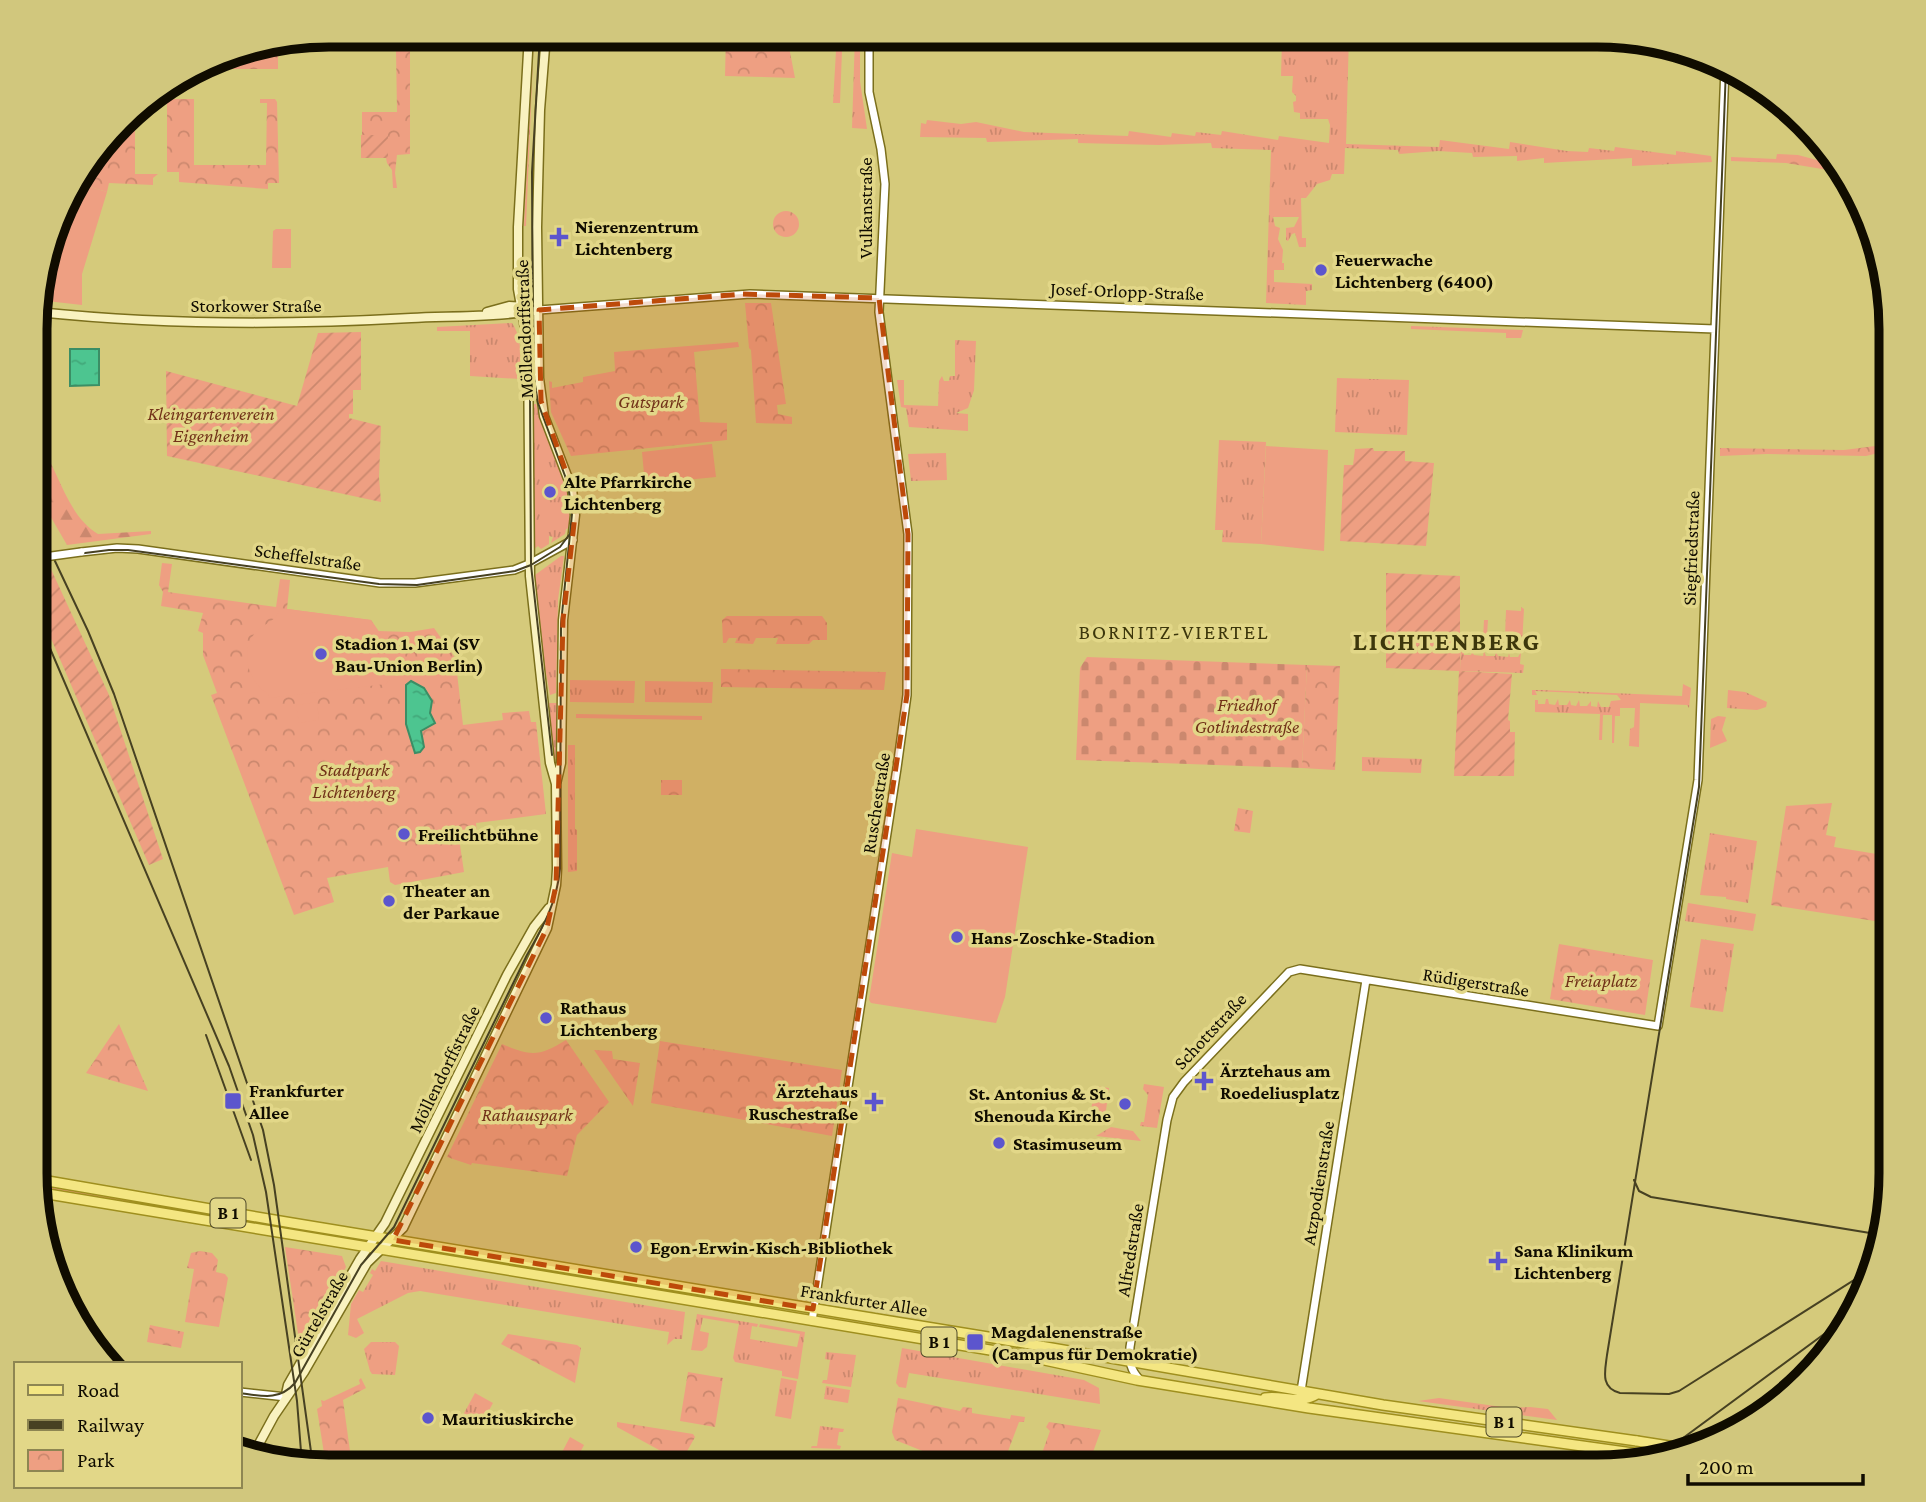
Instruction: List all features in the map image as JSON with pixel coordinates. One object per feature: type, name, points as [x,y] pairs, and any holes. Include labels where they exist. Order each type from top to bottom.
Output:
[{"type":"main road","name":"Möllendorffstraße","points":[[528,47],[518,228],[519,289],[528,345],[530,405],[529,564],[550,763],[556,784]]},
{"type":"main road","name":"Möllendorffstraße","points":[[382,1250],[404,1226],[547,928],[557,877],[556,784],[561,763],[563,620],[575,515],[572,489],[541,401],[538,171],[545,47]]},
{"type":"main road","name":"Storkower Straße","points":[[48,313],[120,319],[241,322],[505,315],[522,309],[539,310]]},
{"type":"main road","name":"Möllendorffstraße","points":[[369,1248],[424,1146],[507,975],[534,927],[550,906]]},
{"type":"main road","name":"Frankfurter Allee","points":[[47,1181],[1317,1394],[1667,1446]]},
{"type":"main road","name":"Frankfurter Allee","points":[[48,1194],[1040,1359],[1141,1381],[1255,1400],[1630,1452]]},
{"type":"main road","name":"Gürtelstraße","points":[[286,1397],[288,1385],[369,1248]]},
{"type":"main road","name":"Gürtelstraße","points":[[258,1446],[368,1263],[382,1250]]},
{"type":"main road","points":[[1249,1382],[1255,1400]]},
{"type":"main road","points":[[1255,1400],[1268,1391],[1294,1395],[1301,1391]]},
{"type":"main road","points":[[1255,1400],[1274,1397],[1305,1400],[1317,1394]]},
{"type":"street","name":"Vulkanstraße","points":[[869,47],[869,92],[885,184],[880,298]]},
{"type":"street","name":"Siegfriedstraße","points":[[1658,1026],[1698,780],[1725,77]]},
{"type":"street","name":"Josef-Orlopp-Straße","points":[[539,310],[743,294],[1715,329]]},
{"type":"street","name":"Ruschestraße","points":[[811,1321],[898,768],[907,695],[908,528],[884,357],[880,298]]},
{"type":"street","name":"Scheffelstraße","points":[[47,557],[117,548],[138,549],[397,584],[506,571],[529,564],[573,540]]},
{"type":"street","name":"Rüdigerstraße","points":[[1289,972],[1300,969],[1658,1026]]},
{"type":"street","name":"Schottstraße","points":[[1167,1120],[1173,1097],[1180,1086],[1289,972]]},
{"type":"street","name":"Atzpodienstraße","points":[[1301,1391],[1366,980]]},
{"type":"street","name":"Alfredstraße","points":[[1129,1362],[1167,1120]]},
{"type":"street","points":[[1129,1362],[1132,1372],[1141,1381]]},
{"type":"street","points":[[242,1392],[286,1397]]},
{"type":"highlighted area","points":[[743,294],[879,298],[908,534],[907,695],[813,1309],[393,1240],[547,928],[556,885],[563,620],[575,515],[572,489],[541,401],[539,310]]},
{"type":"green space","points":[[391,47],[410,47],[410,154],[397,155],[397,188],[393,188],[392,170],[386,158],[362,158],[362,112],[397,112],[396,50],[391,50]]},
{"type":"green space","points":[[533,47],[526,226],[533,47]]},
{"type":"green space","points":[[726,47],[787,47],[795,78],[725,76]]},
{"type":"green space","points":[[855,47],[860,47],[860,81],[867,129],[852,128]]},
{"type":"green space","points":[[1282,47],[1349,47],[1346,144],[1439,147],[1440,140],[1509,149],[1510,142],[1588,152],[1589,148],[1614,151],[1615,147],[1676,155],[1676,151],[1711,156],[1712,162],[1632,166],[1632,158],[1544,163],[1544,158],[1517,161],[1517,156],[1473,157],[1472,153],[1438,151],[1399,154],[1398,150],[1345,148],[1344,174],[1332,174],[1330,180],[1317,184],[1306,198],[1301,198],[1302,238],[1306,238],[1306,247],[1299,247],[1295,233],[1286,240],[1286,228],[1294,227],[1299,217],[1273,217],[1275,226],[1280,228],[1278,239],[1283,250],[1284,263],[1284,270],[1274,270],[1274,282],[1312,284],[1312,290],[1306,291],[1306,305],[1266,303],[1271,150],[1212,148],[1211,143],[1078,143],[1078,139],[987,142],[986,138],[920,137],[921,123],[926,124],[927,120],[961,124],[976,122],[1024,132],[1128,136],[1129,131],[1171,137],[1172,133],[1195,136],[1196,132],[1221,135],[1222,131],[1278,140],[1279,136],[1329,143],[1328,119],[1300,119],[1300,113],[1294,112],[1293,102],[1296,101],[1296,96],[1292,92],[1293,76],[1281,76]]},
{"type":"green space","points":[[840,50],[840,103],[833,103],[836,51]]},
{"type":"green space","points":[[278,52],[278,69],[221,69]]},
{"type":"green space","points":[[174,99],[194,99],[194,165],[266,165],[267,103],[260,103],[260,99],[275,99],[279,183],[268,183],[268,189],[179,182],[179,172],[167,172],[167,102]]},
{"type":"green space","points":[[135,125],[135,174],[158,174],[153,178],[153,185],[109,183],[107,192],[86,186],[105,157]]},
{"type":"green space","points":[[361,135],[388,135],[388,158],[361,158]]},
{"type":"green space","points":[[1777,154],[1798,155],[1824,162],[1830,170],[1786,163],[1731,161],[1731,157],[1776,159]]},
{"type":"green space","points":[[86,186],[107,192],[82,274],[82,305],[49,301],[62,238]]},
{"type":"green space","points":[[786,211],[795,215],[799,224],[795,233],[786,237],[777,233],[773,224],[777,215]]},
{"type":"green space","points":[[291,229],[291,268],[272,268],[273,231]]},
{"type":"green space","points":[[745,303],[771,303],[786,404],[777,405],[778,414],[792,417],[792,424],[756,423]]},
{"type":"green space","points":[[512,323],[519,343],[520,379],[470,376],[470,331],[437,331],[437,327]]},
{"type":"green space","points":[[1411,326],[1523,330],[1521,338],[1506,338],[1506,333],[1411,329]]},
{"type":"green space","name":"Kleingartenverein Eigenheim","points":[[361,332],[361,390],[353,390],[353,414],[349,414],[349,418],[381,426],[381,502],[167,456],[166,371],[297,406],[318,333]]},
{"type":"green space","points":[[955,340],[976,341],[974,390],[968,408],[956,413],[968,414],[968,431],[909,427],[906,408],[901,407],[897,380],[904,380],[904,405],[938,406],[939,381],[942,376],[944,381],[949,381],[950,376],[955,376]]},
{"type":"green space","name":"Gutspark","points":[[738,342],[739,347],[694,352],[700,422],[727,423],[727,440],[571,456],[551,412],[549,381],[552,382],[552,388],[583,382],[583,377],[615,371],[614,352]]},
{"type":"green space","points":[[1337,378],[1409,380],[1407,435],[1335,432]]},
{"type":"green space","points":[[533,404],[536,404],[559,464],[570,511],[569,528],[565,534],[551,543],[553,537],[549,536],[549,544],[533,550]]},
{"type":"green space","points":[[1219,440],[1266,442],[1261,544],[1222,542],[1223,530],[1215,530]]},
{"type":"green space","points":[[712,444],[716,477],[645,484],[642,452]]},
{"type":"green space","points":[[1266,446],[1328,450],[1324,551],[1261,544]]},
{"type":"green space","points":[[1879,446],[1879,453],[1866,456],[1720,456],[1720,448],[1844,450]]},
{"type":"green space","points":[[1373,448],[1374,451],[1405,451],[1405,461],[1434,463],[1426,546],[1340,541],[1344,465],[1353,465],[1355,449]]},
{"type":"green space","points":[[946,453],[947,480],[911,481],[908,454]]},
{"type":"green space","points":[[47,456],[70,504],[87,526],[98,534],[151,531],[151,534],[67,545],[47,510]]},
{"type":"green space","points":[[564,556],[558,600],[556,693],[550,695],[535,575]]},
{"type":"green space","name":"Stadtpark Lichtenberg","points":[[162,563],[172,564],[168,592],[276,607],[280,579],[290,580],[287,609],[371,620],[378,631],[410,632],[434,628],[458,662],[456,664],[463,725],[503,720],[502,713],[529,711],[531,722],[536,722],[546,814],[476,823],[477,835],[459,838],[464,872],[395,885],[390,882],[388,867],[327,878],[334,902],[294,915],[211,695],[217,693],[203,655],[203,633],[198,631],[203,613],[161,606],[163,592],[159,585]]},
{"type":"green space","points":[[47,567],[50,567],[109,695],[163,859],[149,865],[47,629]]},
{"type":"green space","points":[[1386,573],[1460,576],[1460,671],[1512,674],[1508,720],[1510,732],[1515,732],[1514,776],[1454,776],[1459,671],[1386,668]]},
{"type":"green space","points":[[1521,607],[1524,609],[1522,645],[1519,646],[1519,640],[1483,639],[1484,620],[1488,620],[1487,635],[1505,636],[1506,610],[1521,611]]},
{"type":"green space","name":"Stadion 1. Mai (SV Bau-Union Berlin)","points":[[280,608],[371,620],[408,673],[391,678],[386,684],[269,698],[255,681],[247,655],[251,638],[274,619]]},
{"type":"green space","points":[[727,616],[822,616],[827,623],[827,640],[813,640],[809,644],[776,644],[778,638],[756,638],[753,644],[735,643],[737,638],[729,638],[723,643],[722,620]]},
{"type":"green space","points":[[1461,639],[1464,640],[1464,655],[1471,655],[1472,651],[1474,655],[1483,656],[1484,651],[1486,656],[1495,656],[1496,652],[1498,656],[1508,657],[1509,653],[1510,657],[1518,657],[1521,652],[1520,664],[1524,665],[1523,673],[1460,671]]},
{"type":"green space","name":"Friedhof Gotlindestraße","points":[[1087,657],[1307,665],[1302,768],[1076,760],[1080,668]]},
{"type":"green space","points":[[1307,665],[1340,666],[1335,770],[1302,768]]},
{"type":"green space","points":[[721,669],[886,672],[884,690],[721,687]]},
{"type":"green space","points":[[570,680],[635,681],[634,703],[570,702]]},
{"type":"green space","points":[[645,681],[713,682],[712,703],[645,702]]},
{"type":"green space","points":[[1683,684],[1691,688],[1689,708],[1687,705],[1640,703],[1639,747],[1629,746],[1635,708],[1620,708],[1620,716],[1615,716],[1614,743],[1612,715],[1603,715],[1602,740],[1599,740],[1600,714],[1535,712],[1535,700],[1538,700],[1538,704],[1545,704],[1548,699],[1549,704],[1555,705],[1558,699],[1559,705],[1567,705],[1570,700],[1571,705],[1576,706],[1579,700],[1580,706],[1587,706],[1591,701],[1591,706],[1597,707],[1598,701],[1601,707],[1609,707],[1611,701],[1621,700],[1617,695],[1535,691],[1537,695],[1532,695],[1532,690],[1542,690],[1682,696]]},
{"type":"green space","points":[[1728,690],[1745,692],[1767,702],[1766,707],[1757,710],[1727,708]]},
{"type":"green space","points":[[317,702],[319,720],[299,723],[296,705]]},
{"type":"green space","points":[[549,703],[557,703],[557,757],[554,758]]},
{"type":"green space","points":[[576,714],[702,716],[702,720],[576,718]]},
{"type":"green space","points":[[1726,717],[1722,730],[1727,741],[1710,748],[1711,719]]},
{"type":"green space","points":[[568,745],[575,745],[577,871],[568,872]]},
{"type":"green space","points":[[1362,757],[1422,759],[1421,773],[1362,771]]},
{"type":"green space","points":[[661,780],[682,780],[682,795],[661,795]]},
{"type":"green space","points":[[1832,803],[1826,835],[1836,837],[1834,847],[1879,854],[1879,922],[1771,905],[1786,806]]},
{"type":"green space","points":[[1238,808],[1253,811],[1250,833],[1234,831]]},
{"type":"green space","name":"Hans-Zoschke-Stadion","points":[[916,829],[1028,847],[1005,997],[996,1023],[871,1003],[869,1000],[892,853],[912,857]]},
{"type":"green space","points":[[1710,833],[1757,841],[1748,903],[1726,897],[1700,895]]},
{"type":"green space","points":[[1688,903],[1756,914],[1753,931],[1685,921]]},
{"type":"green space","points":[[1701,939],[1734,944],[1723,1012],[1690,1007]]},
{"type":"green space","name":"Freiaplatz","points":[[1559,944],[1653,960],[1645,1015],[1550,999]]},
{"type":"green space","points":[[119,1024],[148,1091],[86,1073]]},
{"type":"green space","name":"Rathauspark","points":[[566,1040],[609,1102],[577,1135],[567,1176],[472,1163],[471,1165],[447,1157],[502,1044],[534,1053]]},
{"type":"green space","points":[[660,1041],[842,1070],[832,1136],[651,1103]]},
{"type":"green space","points":[[594,1050],[612,1051],[613,1059],[640,1063],[633,1106]]},
{"type":"green space","points":[[1144,1084],[1164,1087],[1157,1128],[1140,1126],[1141,1122],[1144,1122],[1148,1095],[1143,1089]]},
{"type":"green space","points":[[1095,1086],[1109,1088],[1105,1118],[1090,1116]]},
{"type":"green space","points":[[1111,1127],[1133,1131],[1141,1141],[1096,1136]]},
{"type":"green space","points":[[48,1184],[149,1201],[148,1206],[48,1191]]},
{"type":"green space","points":[[285,1247],[342,1256],[346,1267],[302,1344],[299,1340]]},
{"type":"green space","points":[[191,1253],[212,1253],[218,1260],[216,1272],[225,1274],[228,1278],[219,1327],[185,1322],[194,1269],[187,1268]]},
{"type":"green space","points":[[381,1261],[685,1312],[682,1339],[674,1339],[667,1345],[669,1332],[420,1291],[408,1293],[357,1319],[364,1333],[356,1338],[348,1335],[351,1304],[359,1290],[363,1292],[373,1275],[370,1273],[372,1269],[375,1271]]},
{"type":"green space","points":[[697,1314],[758,1324],[757,1327],[752,1326],[750,1339],[797,1347],[800,1334],[759,1327],[760,1324],[805,1332],[798,1379],[782,1376],[782,1371],[735,1362],[733,1358],[739,1324],[703,1318],[700,1331],[709,1333],[707,1347],[702,1351],[691,1350]]},
{"type":"green space","points":[[150,1325],[184,1332],[181,1348],[147,1342]]},
{"type":"green space","points":[[508,1334],[577,1345],[581,1348],[575,1383],[501,1344]]},
{"type":"green space","points":[[371,1342],[395,1342],[399,1346],[395,1375],[372,1374],[364,1349]]},
{"type":"green space","points":[[902,1348],[1084,1380],[1099,1388],[1100,1404],[909,1373],[906,1388],[899,1387],[896,1383]]},
{"type":"green space","points":[[826,1352],[856,1355],[851,1387],[822,1383],[827,1380],[830,1360],[825,1359]]},
{"type":"green space","points":[[688,1372],[723,1378],[715,1427],[680,1421]]},
{"type":"green space","points":[[361,1378],[366,1388],[343,1400],[350,1455],[324,1455],[317,1409],[322,1406],[321,1400],[360,1384]]},
{"type":"green space","points":[[781,1378],[797,1381],[791,1419],[775,1416]]},
{"type":"green space","points":[[826,1386],[850,1390],[848,1403],[824,1399]]},
{"type":"green space","points":[[475,1393],[493,1403],[481,1425],[463,1415]]},
{"type":"green space","points":[[898,1398],[960,1411],[963,1407],[972,1408],[972,1413],[1010,1419],[1011,1415],[1025,1417],[1024,1422],[1019,1422],[1007,1455],[933,1455],[895,1440],[892,1432]]},
{"type":"green space","points":[[1439,1398],[1509,1408],[1548,1409],[1557,1420],[1418,1401]]},
{"type":"green space","points":[[617,1422],[693,1434],[695,1437],[685,1455],[668,1455],[617,1427]]},
{"type":"green space","points":[[1049,1422],[1101,1430],[1092,1455],[1041,1455],[1050,1431],[1046,1427]]},
{"type":"green space","points":[[820,1426],[844,1429],[839,1432],[837,1445],[841,1446],[840,1449],[811,1448],[817,1446]]},
{"type":"green space","points":[[570,1437],[584,1445],[579,1455],[561,1455]]},
{"type":"water","points":[[70,349],[99,349],[99,385],[70,386]]},
{"type":"water","points":[[411,681],[424,688],[432,701],[430,713],[435,723],[421,731],[424,747],[415,753],[406,724],[406,685]]},
{"type":"tram line","points":[[242,1393],[276,1395],[295,1383],[361,1265],[394,1227],[544,924],[558,881],[561,624],[572,514],[568,484],[538,403],[533,373],[532,172],[539,47]]},
{"type":"tram line","points":[[1726,78],[1699,787],[1607,1355],[1607,1383],[1620,1393],[1669,1394],[1679,1391],[1859,1277]]},
{"type":"tram line","points":[[530,395],[531,565],[552,755]]},
{"type":"tram line","points":[[47,558],[128,550],[379,584],[417,585],[515,571],[531,565],[560,547],[569,535]]},
{"type":"tram line","points":[[47,641],[229,1066],[253,1135],[266,1192],[297,1401],[301,1453]]},
{"type":"tram line","points":[[206,1035],[251,1160]]},
{"type":"tram line","points":[[1634,1180],[1639,1191],[1651,1197],[1872,1234]]},
{"type":"railway","points":[[47,544],[114,694],[263,1130],[274,1185],[311,1454]]},
{"type":"railway","points":[[1676,1443],[1832,1328]]},
{"type":"railway","points":[[1762,1402],[1802,1366]]},
{"type":"place","name":"Nierenzentrum Lichtenberg","points":[[559,237]]},
{"type":"place","name":"Feuerwache Lichtenberg (6400)","points":[[1321,270]]},
{"type":"place","name":"Alte Pfarrkirche Lichtenberg","points":[[550,492]]},
{"type":"place","name":"Stadion 1. Mai (SV Bau-Union Berlin)","points":[[321,654]]},
{"type":"place","name":"Freilichtbühne","points":[[404,834]]},
{"type":"place","name":"Theater an der Parkaue","points":[[389,901]]},
{"type":"place","name":"Hans-Zoschke-Stadion","points":[[957,937]]},
{"type":"place","name":"Rathaus Lichtenberg","points":[[546,1018]]},
{"type":"place","name":"Ärztehaus am Roedeliusplatz","points":[[1204,1081]]},
{"type":"place","name":"Frankfurter Allee","points":[[233,1101]]},
{"type":"place","name":"Ärztehaus Ruschestraße","points":[[874,1102]]},
{"type":"place","name":"St. Antonius & St. Shenouda Kirche","points":[[1125,1104]]},
{"type":"place","name":"Stasimuseum","points":[[999,1143]]},
{"type":"place","name":"Egon-Erwin-Kisch-Bibliothek","points":[[636,1247]]},
{"type":"place","name":"Sana Klinikum Lichtenberg","points":[[1498,1261]]},
{"type":"place","name":"Magdalenenstraße (Campus für Demokratie)","points":[[975,1342]]},
{"type":"place","name":"Mauritiuskirche","points":[[428,1418]]},
{"type":"district","name":"BORNITZ-VIERTEL","points":[[1174,632]]},
{"type":"district","name":"LICHTENBERG","points":[[1447,641]]}]
